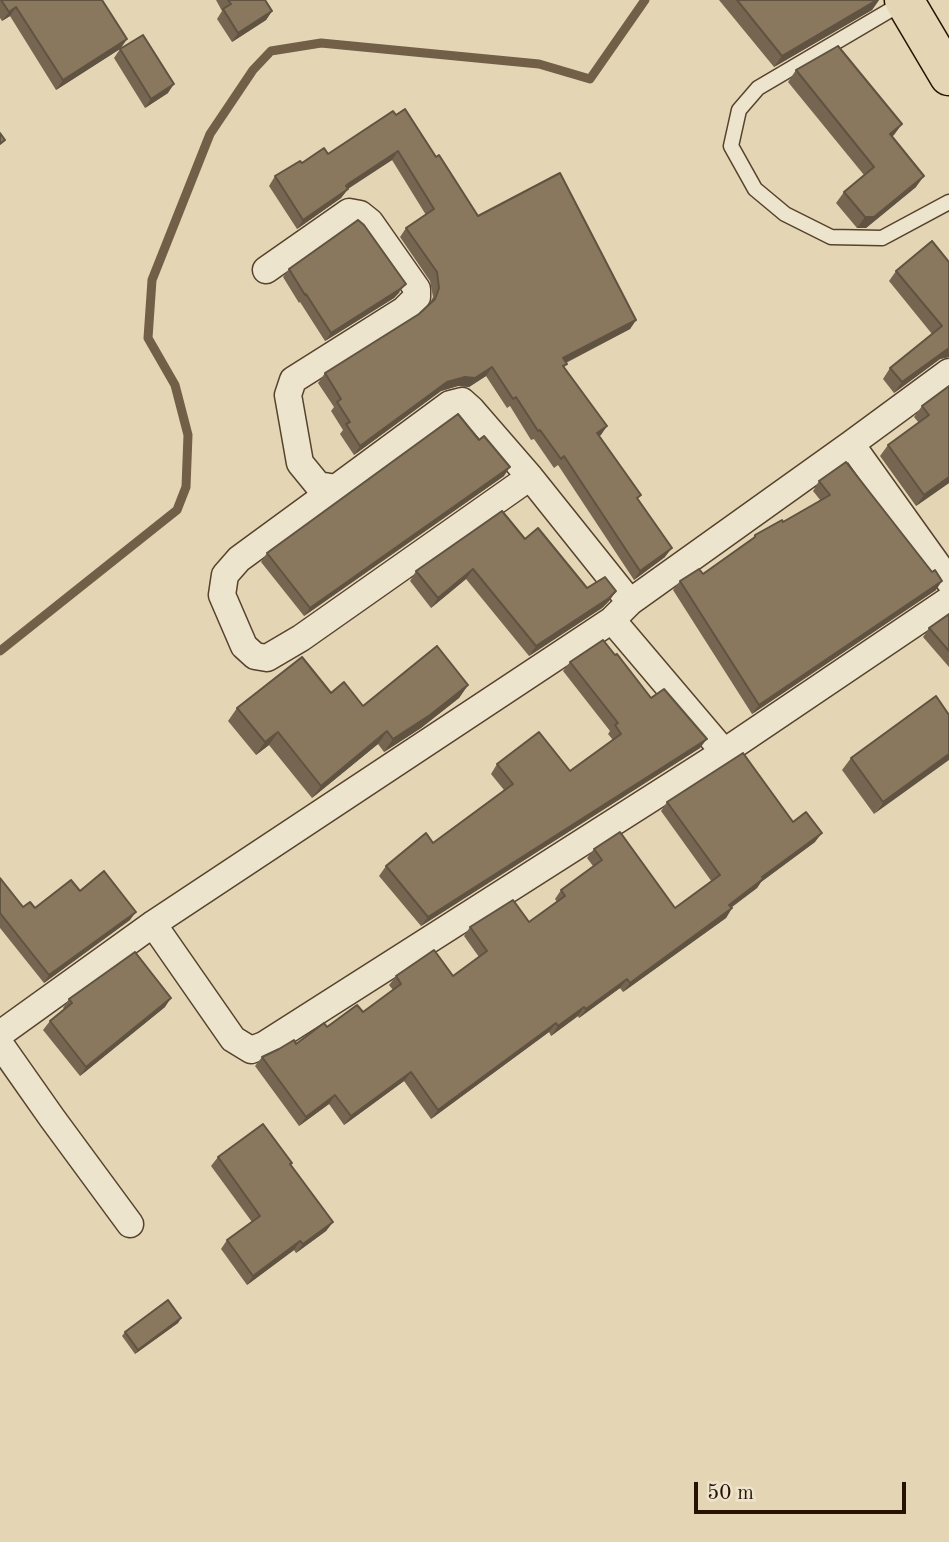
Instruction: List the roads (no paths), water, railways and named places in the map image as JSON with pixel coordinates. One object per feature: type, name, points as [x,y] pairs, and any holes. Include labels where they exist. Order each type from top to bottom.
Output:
[{"type":"highway","points":[[904,1],[949,76]]},
{"type":"street","points":[[266,270],[349,212],[360,214],[370,222],[417,289],[417,297],[404,310],[293,380],[288,395],[300,463],[318,485],[336,488]]},
{"type":"street","points":[[0,1034],[153,924],[621,611],[949,372]]},
{"type":"street","points":[[530,477],[301,638],[267,658],[255,656],[244,646],[222,595],[225,575],[239,559],[450,404],[461,401],[530,477],[621,611],[724,752]]},
{"type":"street","points":[[852,444],[949,581]]},
{"type":"street","points":[[153,924],[233,1039],[251,1050],[264,1045],[724,752],[949,600]]},
{"type":"street","points":[[0,1044],[130,1224]]},
{"type":"lane","points":[[904,1],[758,88],[739,110],[732,146],[755,189],[785,215],[831,237],[882,238],[949,202]]},
{"type":"waterway","points":[[0,651],[177,510],[186,487],[188,435],[175,385],[148,338],[152,280],[210,134],[253,70],[271,51],[321,43],[539,64],[590,79],[645,0]]}]
